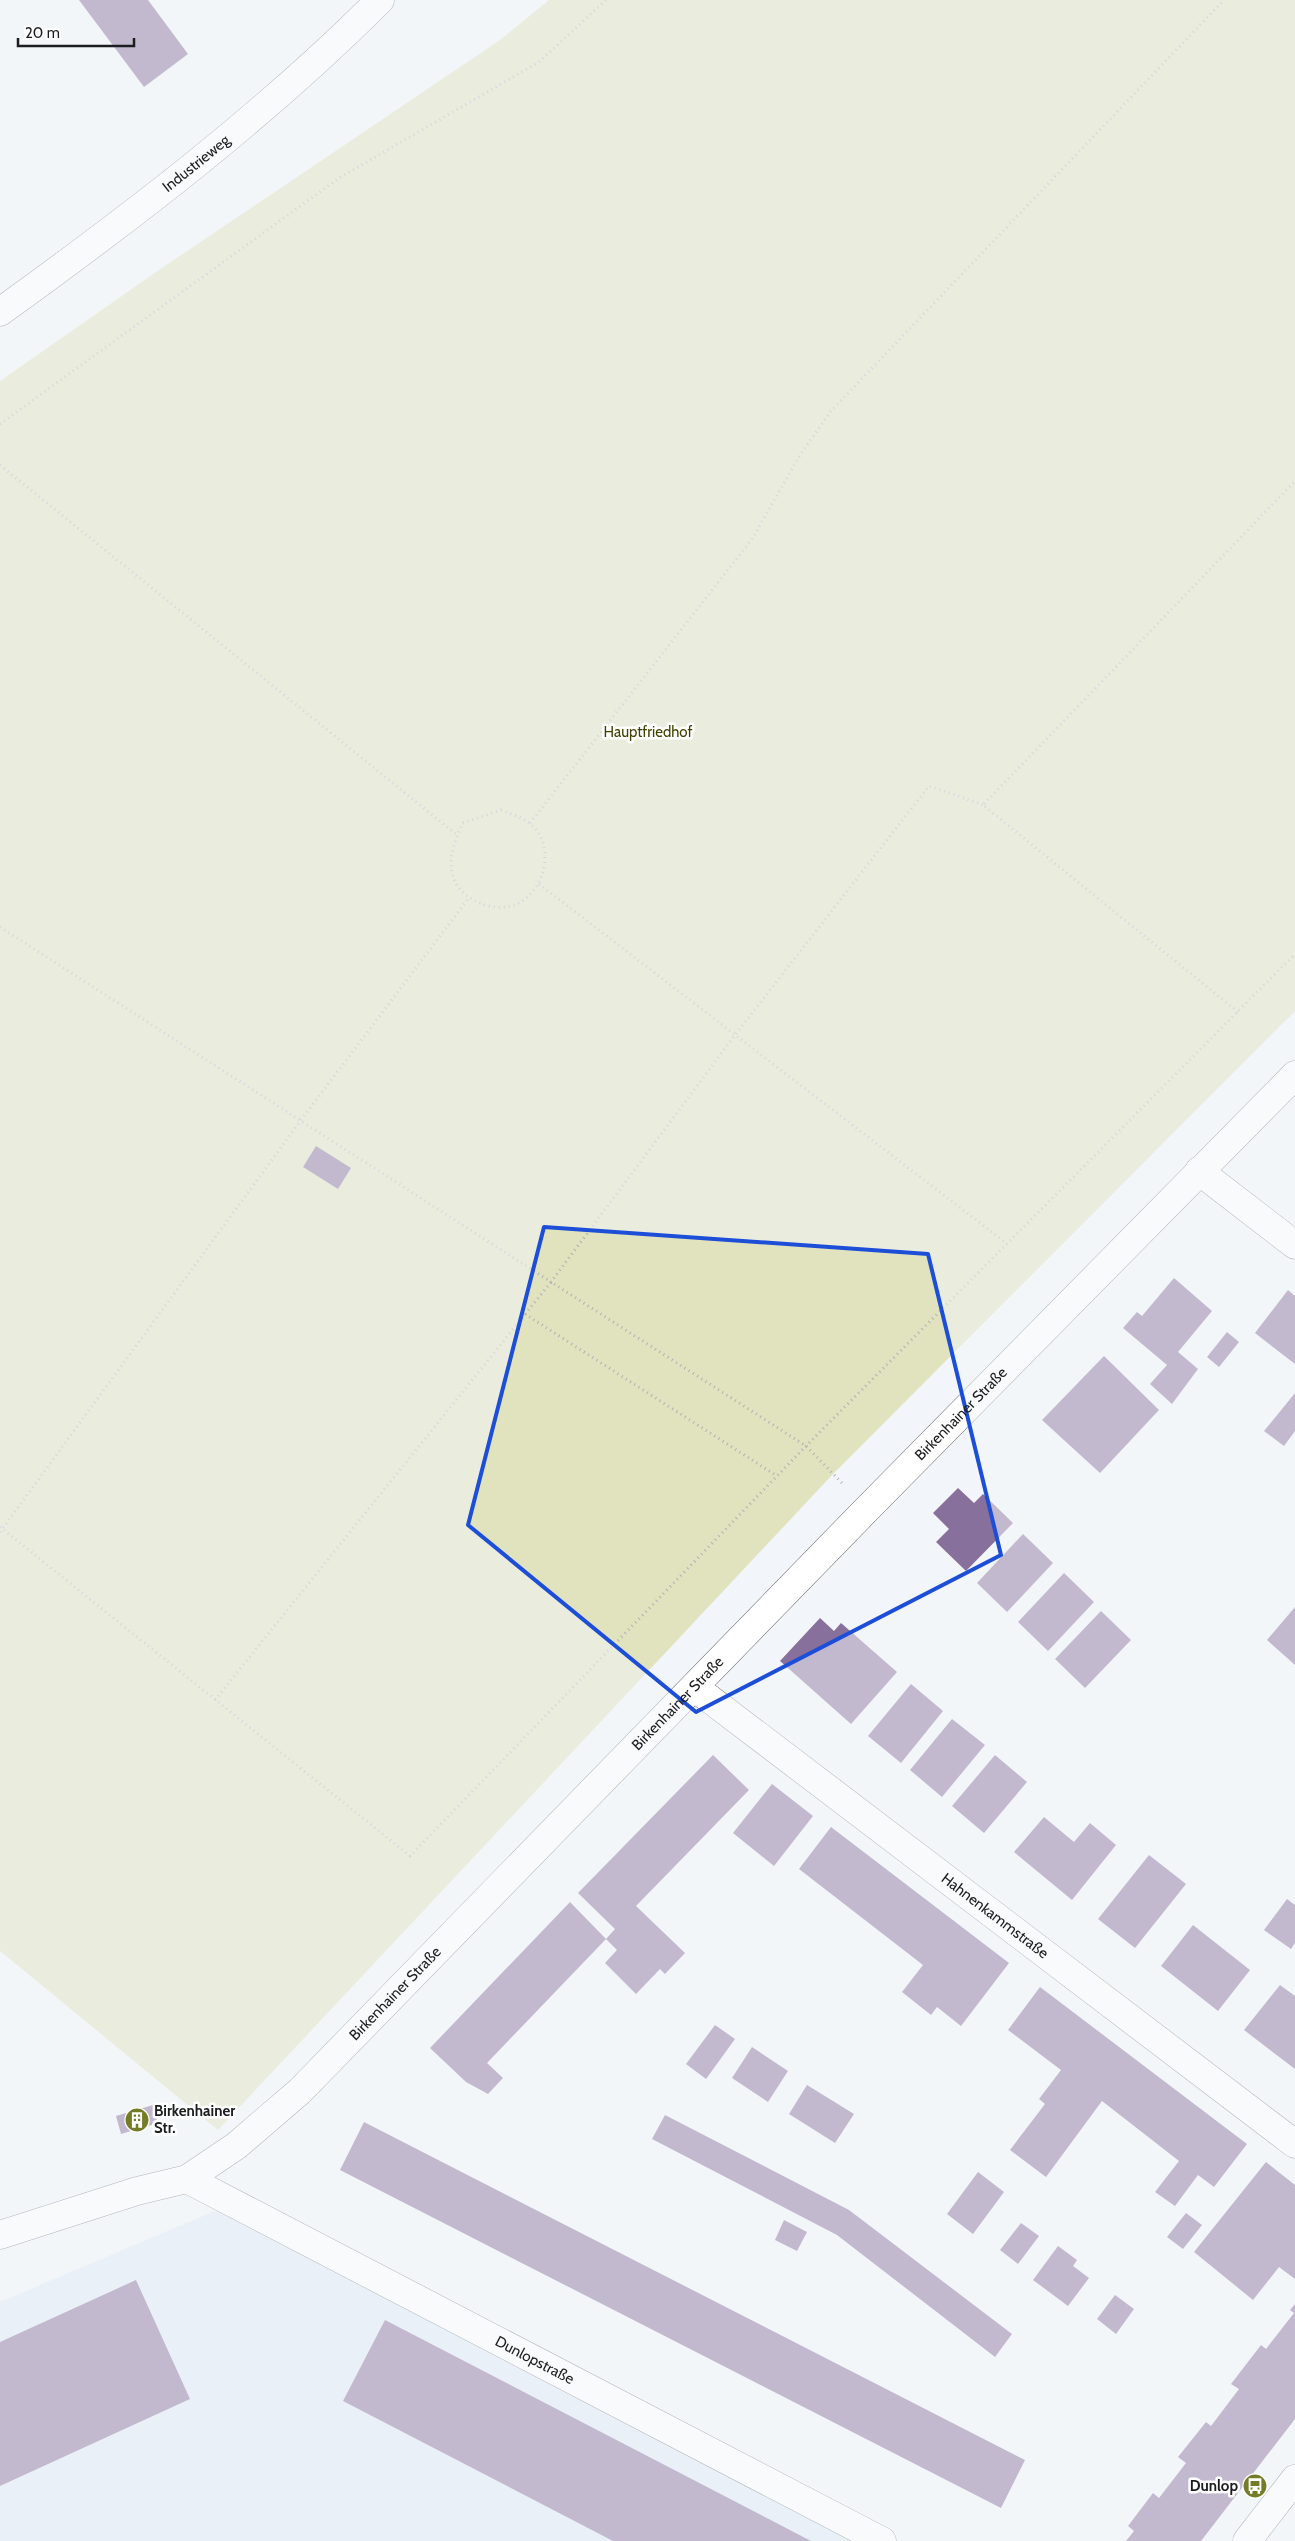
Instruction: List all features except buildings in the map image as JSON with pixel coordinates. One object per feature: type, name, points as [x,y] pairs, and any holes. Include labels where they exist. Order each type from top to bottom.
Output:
[{"type":"street","name":"Industrieweg","points":[[0,312],[115,229],[258,112],[380,0]]},
{"type":"street","name":"Birkenhainer Straße","points":[[0,2235],[137,2191],[187,2179],[236,2146],[300,2092],[866,1510],[1295,1075]]},
{"type":"street","points":[[1199,1171],[1295,1245]]},
{"type":"street","name":"Hahnenkammstraße","points":[[694,1687],[1295,2144]]},
{"type":"street","name":"Dunlopstraße","points":[[187,2179],[882,2541]]},
{"type":"street","points":[[1247,2541],[1295,2478]]},
{"type":"path","points":[[0,424],[339,178],[539,62],[606,0]]},
{"type":"path","points":[[530,823],[752,539],[800,456],[831,412],[1224,0]]},
{"type":"path","points":[[0,466],[457,835]]},
{"type":"path","points":[[983,804],[1295,481]]},
{"type":"path","points":[[215,1700],[551,1282],[735,1035],[929,786],[983,804],[1238,1012]]},
{"type":"path","points":[[502,810],[530,823],[543,841],[546,860],[539,884],[518,904],[492,908],[468,899],[452,880],[450,857],[463,823],[502,810]]},
{"type":"path","points":[[539,884],[1006,1243]]},
{"type":"path","points":[[468,899],[301,1120],[1,1529],[410,1856],[806,1446],[1295,954]]},
{"type":"path","points":[[0,928],[806,1446],[866,1510]]},
{"type":"path","points":[[525,1314],[777,1476]]},
{"type":"highlighted area","points":[[544,1227],[928,1254],[1001,1555],[696,1712],[468,1525]]},
{"type":"shaded area","points":[[224,2207],[853,2541],[0,2541],[0,2302]]},
{"type":"green space","name":"Hauptfriedhof","points":[[549,0],[1295,0],[1295,1011],[833,1474],[218,2130],[0,1951],[0,381],[156,272],[500,40]]},
{"type":"place","name":"Birkenhainer Str.","points":[[137,2120]]},
{"type":"place","name":"Dunlop","points":[[1255,2486]]}]
